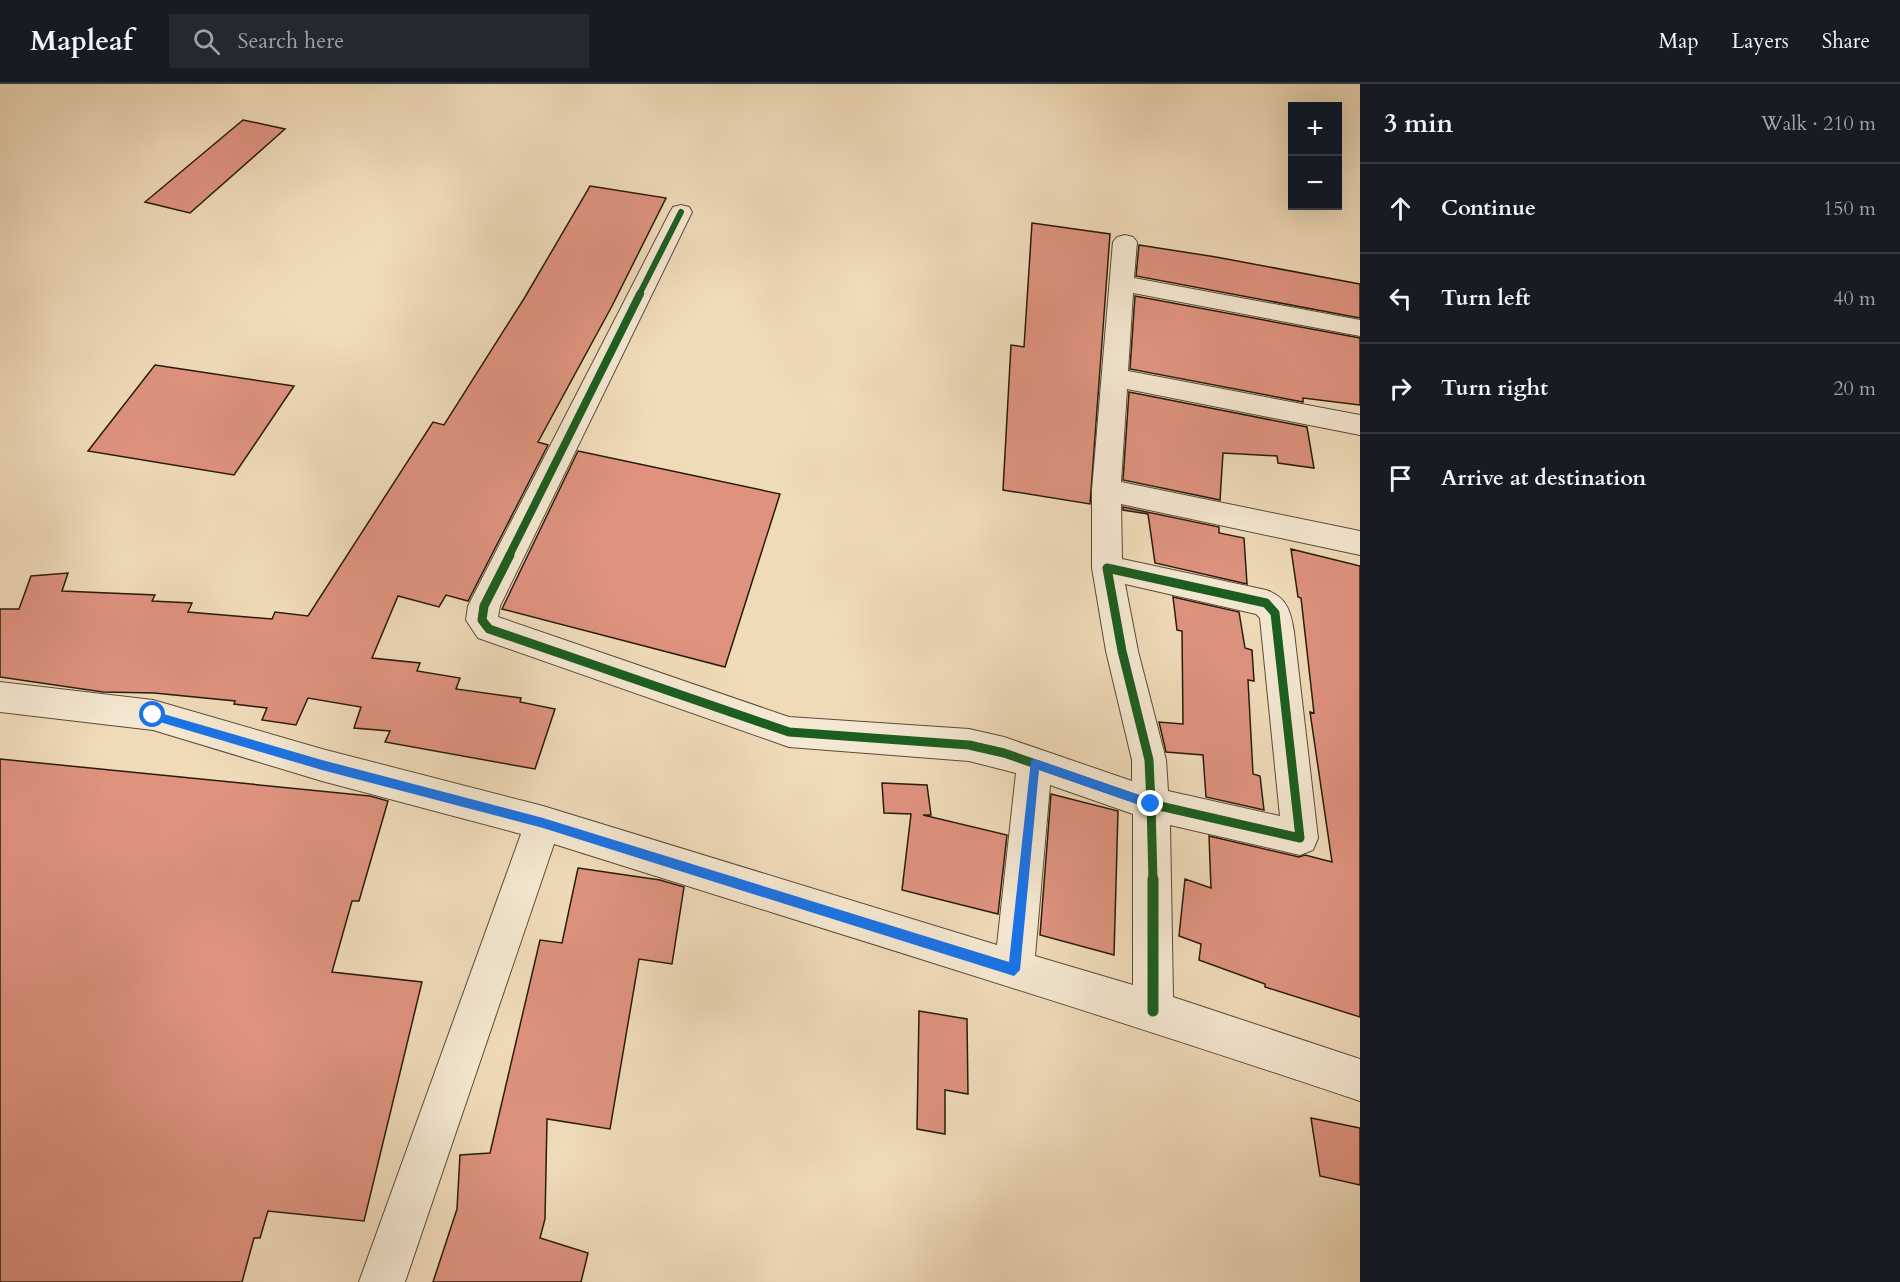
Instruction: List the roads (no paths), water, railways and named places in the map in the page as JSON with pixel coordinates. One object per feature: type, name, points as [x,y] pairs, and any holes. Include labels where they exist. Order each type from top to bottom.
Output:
[{"type":"street","points":[[681,212],[484,606],[482,620],[489,629],[789,732],[969,745],[1004,753],[1151,804],[1300,838],[1275,613],[1266,603],[1107,568]]},
{"type":"street","points":[[1125,242],[1106,490],[1107,568],[1122,651],[1149,760],[1153,1011]]},
{"type":"street","points":[[1121,283],[1360,328]]},
{"type":"street","points":[[1114,377],[1360,425]]},
{"type":"street","points":[[1106,490],[1360,543]]},
{"type":"street","points":[[0,697],[153,715],[322,765],[543,823],[1153,1011],[1360,1080]]},
{"type":"street","points":[[1014,970],[1035,764]]},
{"type":"street","points":[[382,1282],[543,823]]}]
